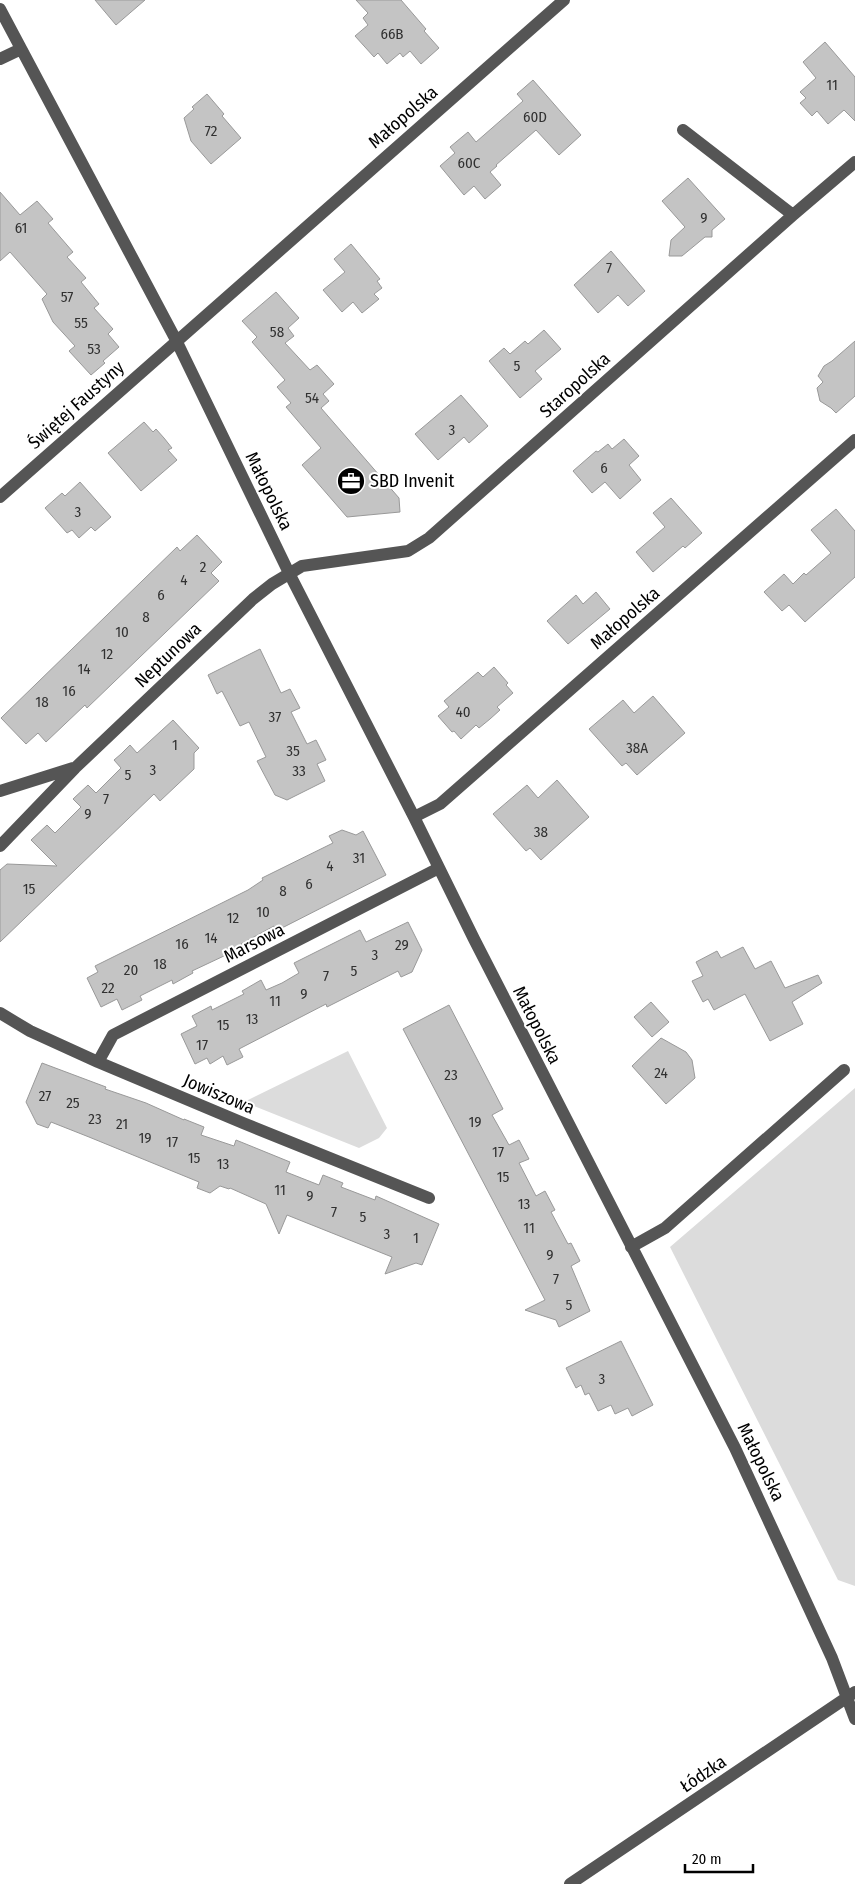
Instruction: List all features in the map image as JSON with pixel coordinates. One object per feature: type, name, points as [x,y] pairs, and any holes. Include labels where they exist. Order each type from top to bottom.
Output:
[{"type":"street","name":"Małopolska","points":[[176,340],[564,0]]},
{"type":"street","name":"Małopolska","points":[[0,9],[176,340],[289,573],[739,1457],[851,1695],[855,1719]]},
{"type":"street","points":[[0,59],[21,49]]},
{"type":"street","points":[[683,130],[793,215]]},
{"type":"street","name":"Staropolska","points":[[289,573],[302,566],[317,563],[408,551],[429,538],[855,162]]},
{"type":"street","name":"Świętej Faustyny","points":[[0,497],[176,340]]},
{"type":"street","name":"Małopolska","points":[[414,817],[440,804],[855,440]]},
{"type":"street","name":"Neptunowa","points":[[0,846],[75,768],[253,599],[289,573]]},
{"type":"street","name":"Neptunowa","points":[[0,791],[75,768]]},
{"type":"street","name":"Marsowa","points":[[98,1062],[113,1035],[439,868]]},
{"type":"street","name":"Jowiszowa","points":[[0,1013],[14,1024],[98,1062],[429,1198]]},
{"type":"street","points":[[631,1247],[665,1228],[844,1070]]},
{"type":"street","name":"Łódzka","points":[[570,1884],[851,1695]]},
{"type":"shaded area","points":[[348,1051],[387,1128],[379,1138],[359,1148],[244,1102]]},
{"type":"shaded area","points":[[855,1088],[855,1586],[838,1580],[670,1247]]},
{"type":"building","points":[[95,0],[145,0],[116,25]]},
{"type":"building","points":[[356,0],[401,0],[426,29],[424,31],[439,48],[421,64],[410,51],[403,57],[400,53],[387,64],[378,53],[374,57],[355,36],[368,25],[363,18],[368,13]]},
{"type":"building","points":[[825,42],[855,77],[855,121],[844,110],[828,124],[817,111],[812,116],[800,103],[806,98],[800,92],[816,78],[803,62]]},
{"type":"building","points":[[533,80],[581,135],[559,155],[536,130],[490,172],[501,185],[485,199],[474,186],[464,195],[440,166],[455,153],[450,147],[468,132],[476,142],[523,101],[517,94]]},
{"type":"building","points":[[207,94],[224,114],[222,116],[241,138],[211,164],[191,141],[184,118],[194,109],[192,107]]},
{"type":"building","points":[[688,178],[725,219],[712,230],[712,237],[705,237],[682,256],[669,256],[671,240],[685,227],[662,201]]},
{"type":"building","points":[[0,192],[20,215],[37,201],[53,219],[48,223],[73,252],[67,257],[86,278],[81,282],[99,304],[94,308],[113,329],[108,334],[119,347],[91,375],[69,351],[75,346],[53,322],[42,299],[47,294],[10,252],[0,261]]},
{"type":"building","points":[[351,244],[380,279],[377,281],[382,288],[374,294],[379,299],[362,313],[353,302],[342,312],[323,290],[345,272],[334,259]]},
{"type":"building","points":[[611,251],[645,291],[628,306],[618,295],[598,313],[574,285]]},
{"type":"building","points":[[276,292],[299,318],[288,328],[294,336],[285,343],[310,370],[317,365],[334,384],[323,394],[329,401],[321,408],[399,498],[400,512],[347,517],[302,465],[321,448],[286,407],[291,403],[277,387],[285,380],[252,342],[257,337],[242,321]]},
{"type":"building","points":[[544,330],[561,349],[535,371],[542,379],[520,398],[489,361],[504,348],[510,354],[525,341],[528,344]]},
{"type":"building","points":[[855,341],[855,396],[836,413],[820,401],[817,388],[823,382],[818,376],[824,366]]},
{"type":"building","points":[[461,395],[488,426],[469,443],[464,437],[438,460],[415,434]]},
{"type":"building","points":[[144,422],[153,432],[156,429],[164,438],[172,448],[168,450],[177,460],[141,491],[108,453]]},
{"type":"building","points":[[624,439],[639,456],[629,465],[641,480],[620,499],[605,482],[592,493],[573,471],[596,451],[598,452],[608,444],[612,449]]},
{"type":"building","points":[[80,482],[111,517],[95,531],[91,527],[79,538],[72,530],[67,533],[45,508],[62,493],[65,496]]},
{"type":"building","points":[[671,498],[702,533],[685,548],[683,546],[653,572],[636,552],[665,527],[653,513]]},
{"type":"building","points":[[836,509],[855,531],[855,577],[805,622],[789,605],[782,611],[764,592],[784,574],[793,584],[804,573],[806,575],[831,553],[811,530]]},
{"type":"building","points":[[197,535],[222,562],[211,573],[219,581],[87,708],[85,705],[46,742],[38,733],[26,744],[1,718],[177,547],[180,551]]},
{"type":"building","points":[[596,592],[610,609],[568,644],[547,621],[576,595],[583,604]]},
{"type":"building","points":[[260,649],[281,693],[290,689],[300,708],[291,712],[307,744],[316,740],[326,760],[317,764],[325,781],[287,800],[275,795],[257,761],[266,757],[249,722],[240,726],[222,691],[217,694],[208,675]]},
{"type":"building","points":[[494,667],[508,683],[506,685],[513,693],[497,707],[500,710],[490,719],[479,728],[476,725],[461,739],[438,716],[449,707],[444,701],[478,672],[483,677]]},
{"type":"building","points":[[653,696],[685,733],[637,775],[626,763],[622,766],[589,729],[623,700],[634,713]]},
{"type":"building","points":[[173,720],[199,748],[194,753],[194,769],[160,801],[154,794],[0,942],[0,870],[7,864],[57,866],[31,840],[47,825],[55,833],[81,807],[73,799],[88,785],[96,793],[121,768],[114,760],[130,745],[137,753]]},
{"type":"building","points":[[557,780],[589,817],[541,860],[530,848],[526,851],[493,814],[527,785],[538,798]]},
{"type":"building","points":[[342,830],[356,835],[363,831],[386,875],[276,931],[274,926],[241,944],[243,947],[192,971],[193,973],[173,984],[172,980],[140,996],[142,1000],[122,1010],[117,999],[101,1007],[87,978],[98,972],[95,966],[248,890],[263,880],[262,878],[333,843],[329,836]]},
{"type":"building","points":[[408,922],[422,950],[412,972],[401,977],[398,971],[327,1007],[326,1004],[239,1049],[243,1057],[227,1065],[223,1056],[210,1064],[207,1058],[195,1064],[181,1034],[197,1026],[192,1016],[211,1006],[212,1010],[244,994],[242,991],[261,980],[266,990],[282,983],[299,973],[294,963],[360,930],[366,942]]},
{"type":"building","points":[[743,947],[755,969],[771,961],[785,988],[818,975],[822,983],[792,1002],[803,1024],[770,1041],[745,994],[714,1010],[708,999],[703,1002],[692,981],[703,976],[696,962],[717,951],[721,958]]},
{"type":"building","points":[[651,1002],[669,1022],[652,1037],[634,1017]]},
{"type":"building","points":[[449,1005],[503,1109],[492,1115],[509,1145],[519,1140],[529,1159],[519,1163],[536,1196],[545,1191],[555,1210],[551,1212],[568,1244],[571,1243],[580,1261],[571,1266],[590,1311],[559,1327],[556,1320],[525,1310],[545,1300],[403,1029]]},
{"type":"building","points":[[661,1038],[686,1052],[692,1060],[695,1078],[666,1104],[632,1066]]},
{"type":"building","points":[[42,1063],[204,1127],[201,1135],[234,1146],[236,1140],[290,1162],[286,1172],[319,1185],[323,1175],[343,1183],[341,1187],[375,1200],[376,1196],[439,1224],[422,1265],[416,1263],[385,1274],[392,1257],[287,1215],[279,1234],[266,1204],[230,1188],[220,1186],[210,1193],[197,1188],[199,1182],[89,1137],[51,1122],[48,1128],[37,1124],[26,1102]]},
{"type":"building","points":[[621,1341],[653,1405],[632,1416],[628,1408],[615,1414],[611,1405],[598,1411],[589,1393],[585,1395],[581,1385],[576,1388],[566,1368]]},
{"type":"place","name":"SBD Invenit","points":[[351,481]]}]
